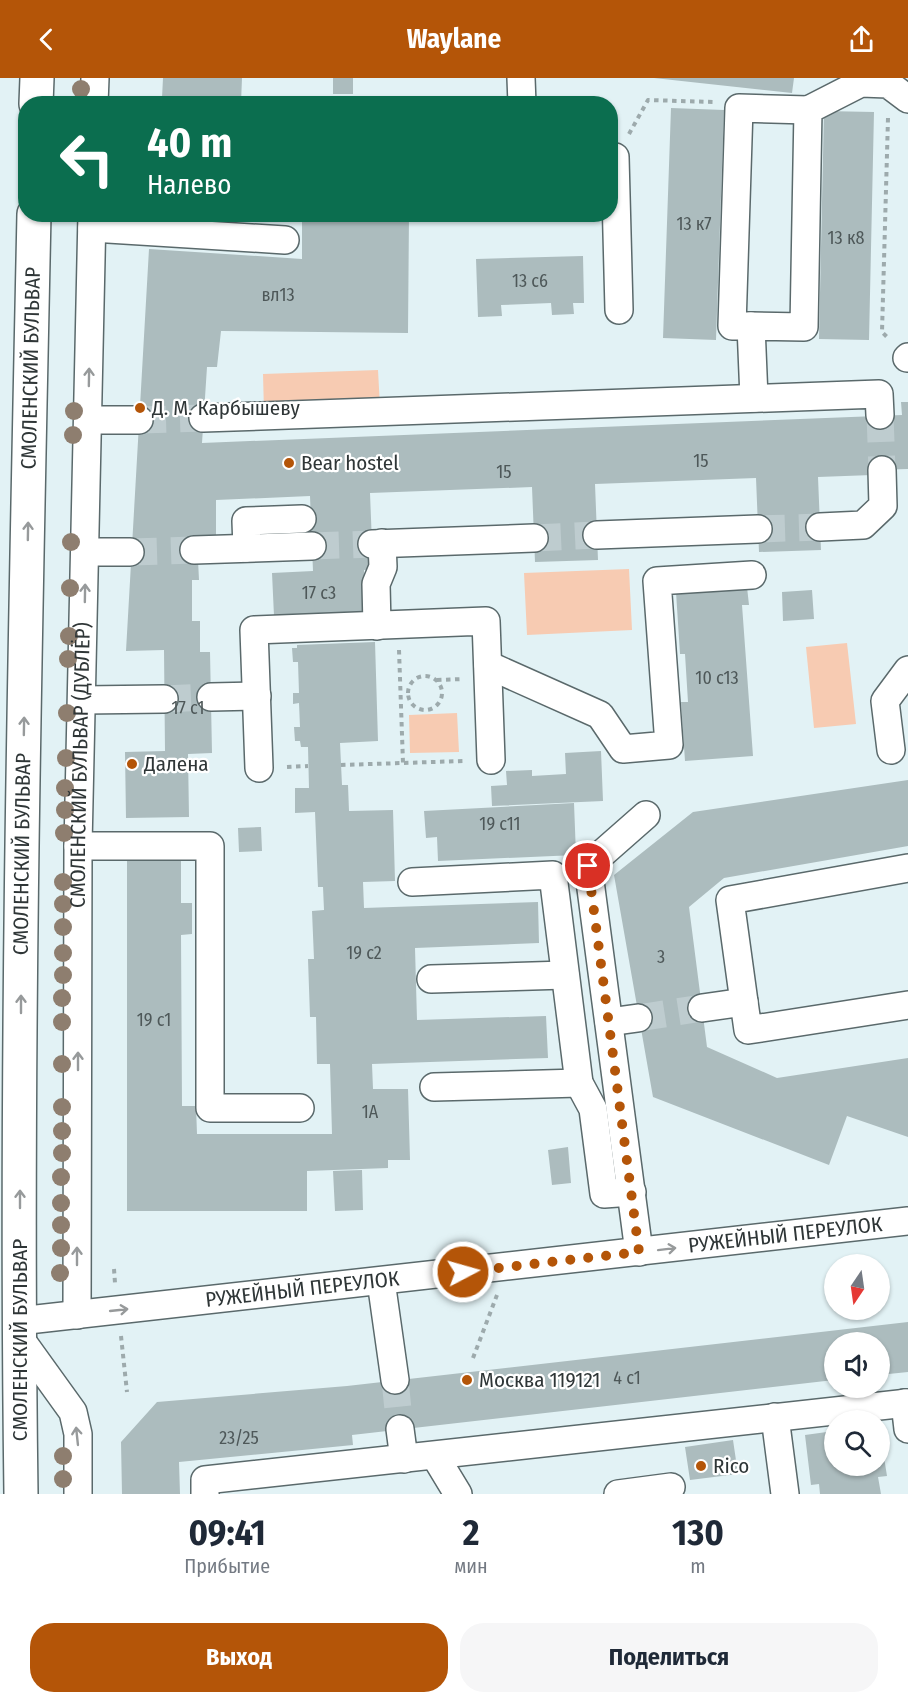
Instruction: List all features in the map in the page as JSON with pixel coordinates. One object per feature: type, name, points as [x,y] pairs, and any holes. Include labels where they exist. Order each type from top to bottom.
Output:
[{"type":"main road","points":[[36,96],[37,78]]},
{"type":"main road","name":"СМОЛЕНСКИЙ БУЛЬВАР","points":[[21,1494],[19,1329],[23,834],[34,222]]},
{"type":"street","points":[[94,96],[95,78]]},
{"type":"street","points":[[521,78],[522,96]]},
{"type":"street","points":[[808,110],[804,327],[732,326],[739,108],[808,110],[861,83],[895,87]]},
{"type":"street","name":"СМОЛЕНСКИЙ БУЛЬВАР (ДУБЛЁР)","points":[[77,1315],[78,846],[92,222]]},
{"type":"street","points":[[102,222],[285,240]]},
{"type":"street","points":[[616,222],[619,310]]},
{"type":"street","points":[[751,326],[754,398]]},
{"type":"street","points":[[203,418],[879,394],[880,415]]},
{"type":"street","points":[[89,420],[139,420]]},
{"type":"street","points":[[820,527],[863,525],[883,506],[882,470]]},
{"type":"street","points":[[248,548],[246,521],[302,519]]},
{"type":"street","points":[[597,535],[758,529]]},
{"type":"street","points":[[388,625],[376,584],[383,567],[377,543],[534,537]]},
{"type":"street","points":[[194,550],[312,546]]},
{"type":"street","points":[[86,552],[130,552]]},
{"type":"street","points":[[488,665],[600,714],[623,749],[669,745],[657,581],[752,575]]},
{"type":"street","points":[[259,768],[254,630],[486,621],[491,760]]},
{"type":"street","points":[[891,750],[885,700],[908,670]]},
{"type":"street","points":[[211,697],[257,696]]},
{"type":"street","points":[[83,700],[164,699]]},
{"type":"street","points":[[639,1252],[588,866],[646,815]]},
{"type":"street","points":[[78,846],[210,846],[210,1108],[300,1108]]},
{"type":"street","points":[[908,868],[730,900],[748,1030],[908,1005]]},
{"type":"street","points":[[412,882],[553,875],[579,1083],[593,1109],[604,1194],[632,1192]]},
{"type":"street","points":[[430,979],[565,975]]},
{"type":"street","points":[[702,1008],[744,1002]]},
{"type":"street","points":[[609,1022],[638,1018]]},
{"type":"street","points":[[434,1087],[579,1083]]},
{"type":"street","name":"РУЖЕЙНЫЙ ПЕРЕУЛОК","points":[[19,1329],[77,1315],[908,1221]]},
{"type":"street","points":[[381,1281],[395,1380]]},
{"type":"street","points":[[19,1329],[73,1412],[78,1434],[78,1494]]},
{"type":"street","points":[[205,1494],[205,1480],[906,1403],[908,1430]]},
{"type":"street","points":[[775,1417],[785,1494]]},
{"type":"street","points":[[400,1429],[404,1459]]},
{"type":"street","points":[[435,1455],[458,1494]]},
{"type":"street","points":[[618,1494],[671,1487]]},
{"type":"path","points":[[895,87],[882,332],[907,357]]},
{"type":"path","points":[[618,150],[648,100],[724,103],[739,108]]},
{"type":"path","points":[[388,625],[401,694],[403,763]]},
{"type":"path","points":[[424,675],[436,680],[442,692],[438,704],[426,710],[413,706],[408,694],[412,681],[424,675]]},
{"type":"path","points":[[401,694],[408,694]]},
{"type":"path","points":[[341,765],[491,760]]},
{"type":"path","points":[[473,1358],[498,1292]]},
{"type":"path","points":[[121,1332],[127,1392]]},
{"type":"shaded area","points":[[378,370],[380,407],[264,412],[263,374]]},
{"type":"shaded area","points":[[629,569],[632,630],[527,635],[524,573]]},
{"type":"shaded area","points":[[847,643],[856,724],[814,728],[806,647]]},
{"type":"shaded area","points":[[457,713],[459,752],[410,753],[409,715]]},
{"type":"building","points":[[163,78],[242,78],[241,96],[162,96]]},
{"type":"building","points":[[333,78],[353,78],[353,94],[333,94]]},
{"type":"building","points":[[654,78],[794,78],[792,93]]},
{"type":"building","points":[[671,108],[724,110],[716,340],[663,338]]},
{"type":"building","points":[[824,111],[874,112],[869,340],[819,339]]},
{"type":"building","points":[[302,222],[409,222],[408,333],[221,331],[217,367],[207,367],[202,443],[902,415],[901,402],[908,402],[908,469],[872,470],[872,475],[818,477],[821,550],[759,552],[756,478],[595,484],[598,560],[535,562],[532,487],[370,493],[373,569],[364,570],[365,613],[274,616],[272,573],[313,571],[310,496],[216,500],[216,543],[198,560],[199,580],[192,580],[192,621],[200,621],[200,652],[210,652],[212,753],[188,754],[189,817],[126,818],[125,752],[165,751],[164,650],[126,651],[149,249],[302,259]]},
{"type":"building","points":[[583,256],[584,303],[573,303],[574,314],[552,315],[551,303],[501,305],[502,316],[478,317],[476,259]]},
{"type":"building","points":[[747,587],[749,605],[742,605],[753,756],[685,761],[681,702],[688,702],[685,654],[680,654],[676,592]]},
{"type":"building","points":[[812,590],[814,619],[783,621],[782,592]]},
{"type":"building","points":[[375,642],[378,741],[340,743],[342,785],[348,785],[349,811],[393,810],[395,881],[363,882],[364,908],[538,902],[539,943],[415,948],[417,1020],[546,1016],[548,1058],[372,1064],[373,1089],[408,1089],[410,1160],[388,1160],[388,1168],[307,1171],[307,1211],[127,1211],[127,859],[181,859],[181,903],[192,903],[192,934],[181,935],[182,1106],[196,1106],[197,1134],[332,1134],[330,1064],[317,1064],[316,1017],[310,1017],[308,959],[314,959],[312,911],[324,910],[323,887],[318,887],[315,812],[295,813],[295,788],[309,788],[308,747],[301,747],[300,741],[295,741],[294,727],[300,727],[299,703],[293,704],[293,693],[299,693],[298,662],[293,662],[292,648],[297,648],[297,645]]},
{"type":"building","points":[[601,751],[603,801],[492,806],[491,786],[507,785],[506,771],[532,770],[532,776],[566,774],[565,753]]},
{"type":"building","points":[[908,780],[908,846],[724,878],[689,907],[707,1047],[777,1078],[908,1058],[908,1137],[847,1116],[829,1165],[653,1097],[614,875],[693,812]]},
{"type":"building","points":[[574,803],[576,855],[438,861],[437,837],[426,838],[424,811]]},
{"type":"building","points":[[261,827],[262,851],[239,852],[238,828]]},
{"type":"building","points":[[568,1147],[571,1183],[552,1185],[548,1150]]},
{"type":"building","points":[[362,1170],[363,1210],[335,1211],[333,1171]]},
{"type":"building","points":[[908,1322],[908,1372],[890,1374],[890,1332],[824,1332],[824,1381],[352,1435],[353,1445],[179,1462],[180,1494],[122,1494],[121,1442],[157,1402],[347,1386]]},
{"type":"building","points":[[824,1432],[824,1476],[887,1476],[878,1477],[881,1494],[820,1494],[819,1484],[811,1485],[805,1435]]},
{"type":"building","points":[[733,1440],[738,1474],[690,1480],[685,1447]]},
{"type":"tunnel","points":[[880,415],[882,470]]},
{"type":"tunnel","points":[[139,420],[203,418]]},
{"type":"tunnel","points":[[758,529],[820,527]]},
{"type":"tunnel","points":[[534,538],[597,535]]},
{"type":"tunnel","points":[[312,546],[372,544]]},
{"type":"tunnel","points":[[130,552],[194,550]]},
{"type":"tunnel","points":[[164,699],[211,697]]},
{"type":"tunnel","points":[[638,1018],[702,1008]]},
{"type":"tunnel","points":[[395,1380],[400,1429]]},
{"type":"place","name":"Д. М. Карбышеву","points":[[140,408]]},
{"type":"place","name":"Bear hostel","points":[[289,463]]},
{"type":"place","name":"Далена","points":[[132,764]]},
{"type":"place","name":"Москва 119121","points":[[467,1380]]},
{"type":"place","name":"Rico","points":[[701,1466]]},
{"type":"route","points":[[463,1272],[639,1252],[588,866]]}]
